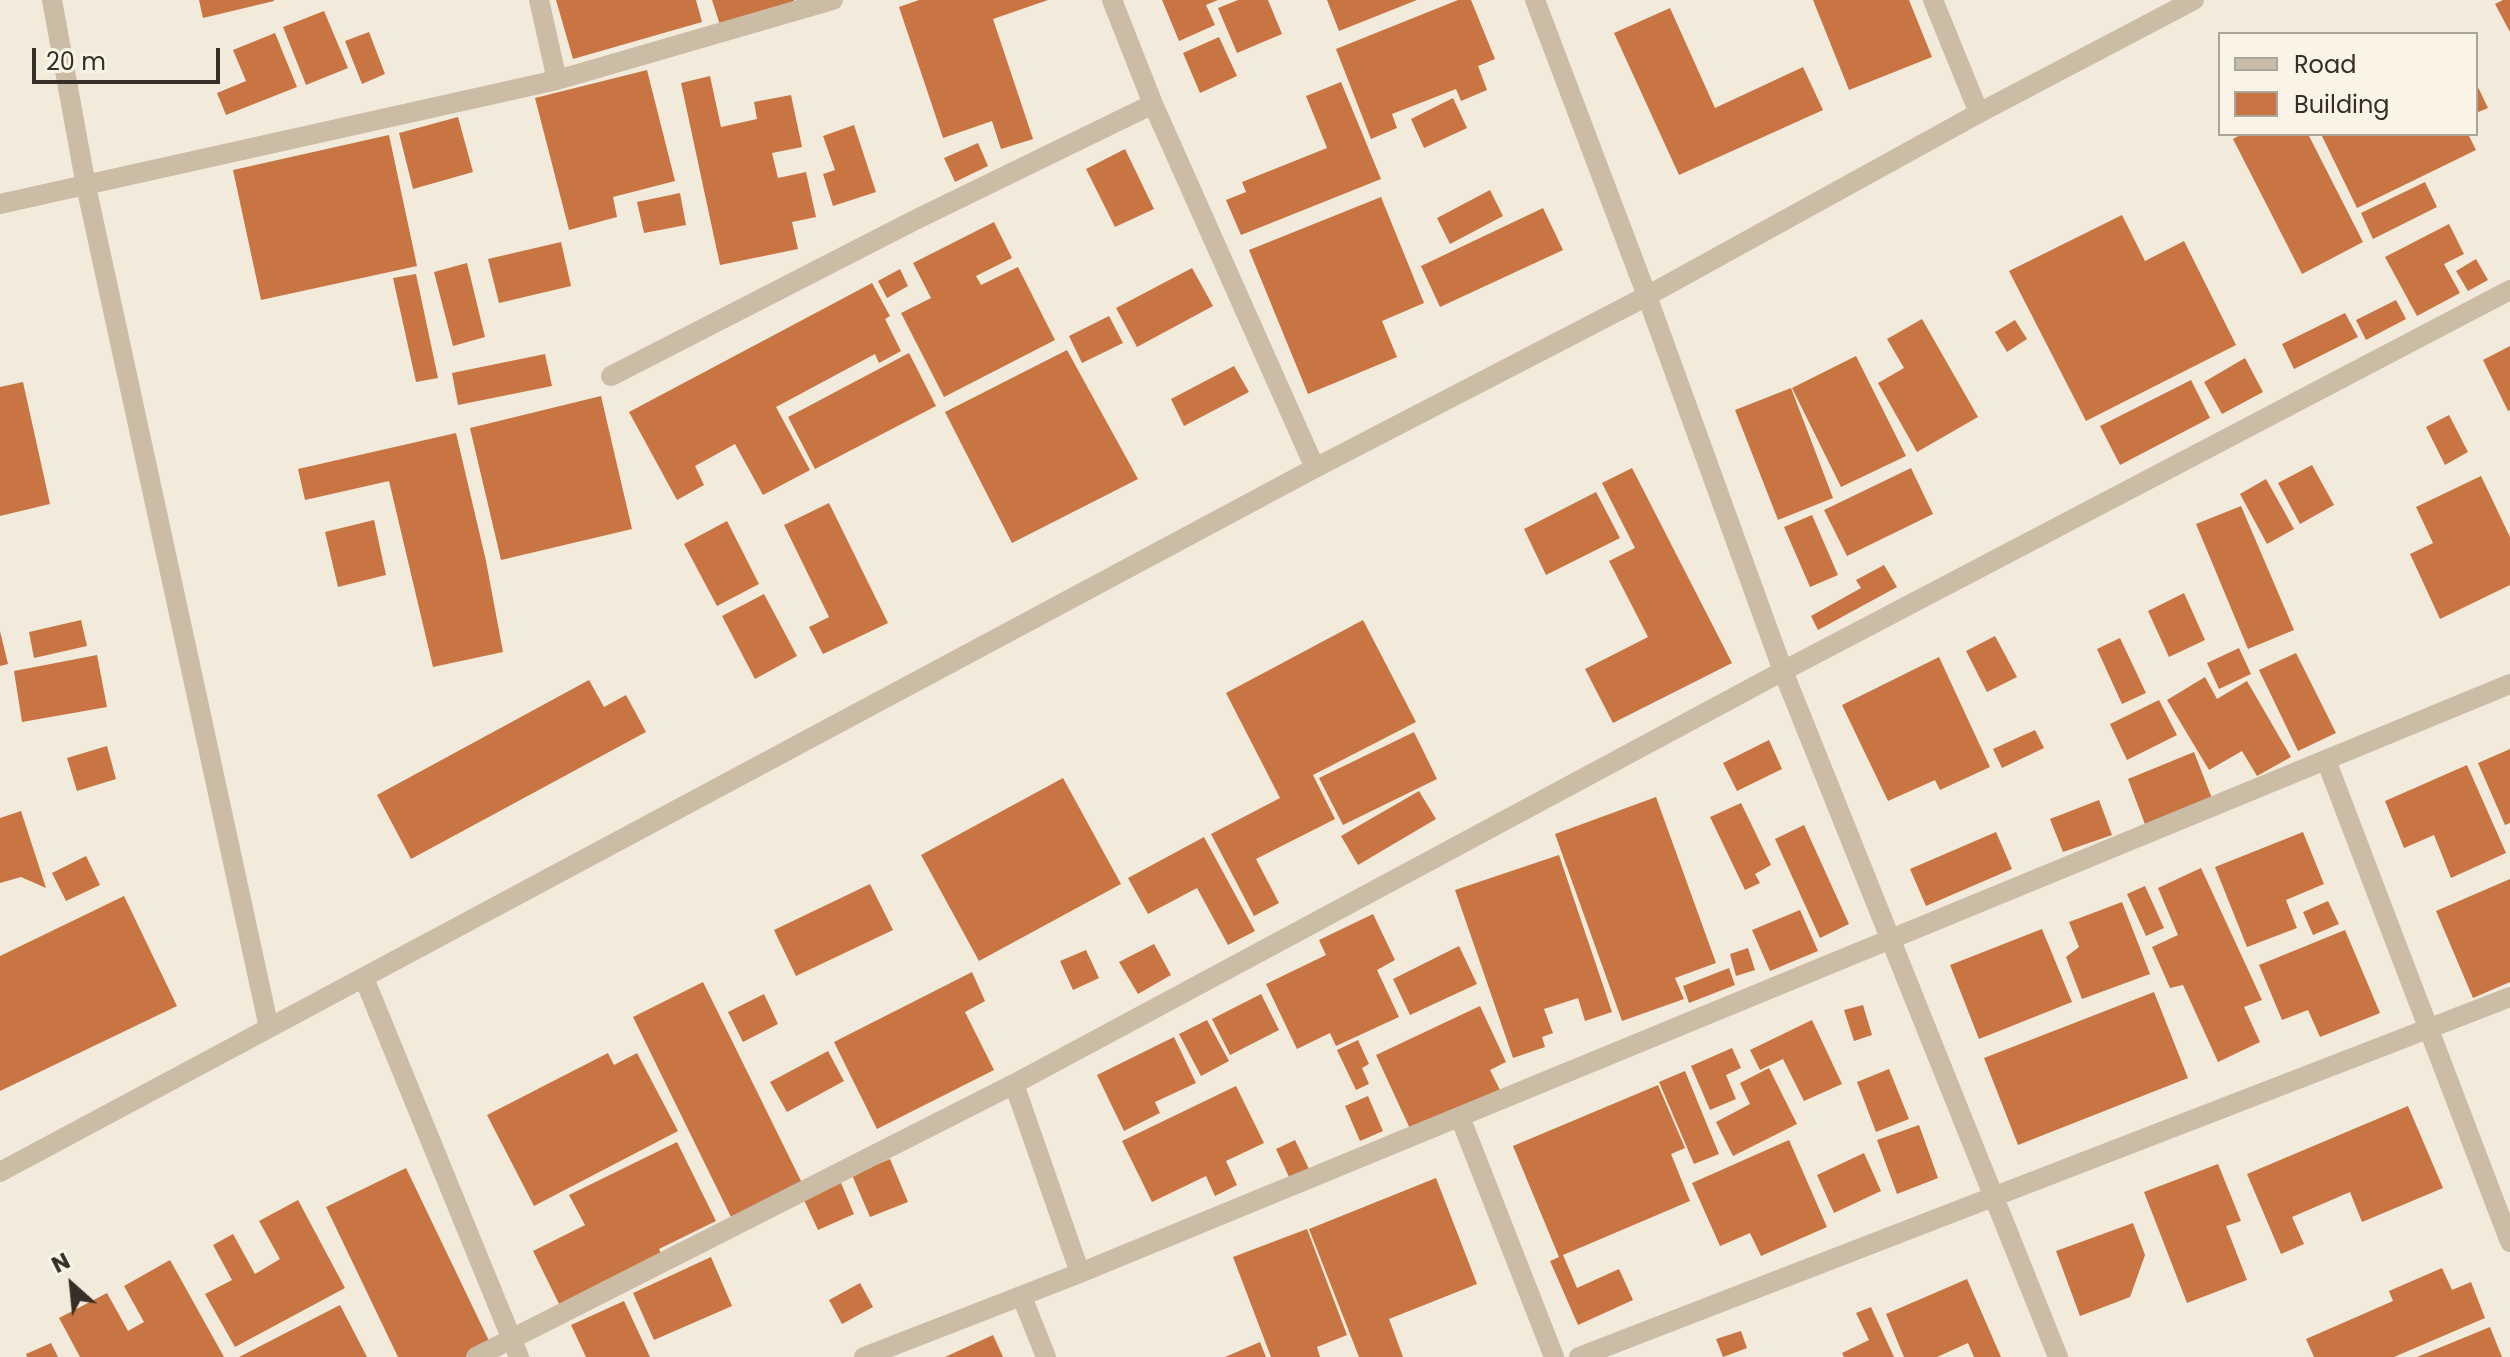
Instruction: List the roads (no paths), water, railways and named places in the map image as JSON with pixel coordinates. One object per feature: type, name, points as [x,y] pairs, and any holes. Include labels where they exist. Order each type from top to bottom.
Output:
[{"type":"street","points":[[52,0],[86,186],[269,1028]]},
{"type":"street","points":[[539,0],[557,80]]},
{"type":"street","points":[[0,204],[557,80],[833,0]]},
{"type":"street","points":[[1112,0],[1153,104],[1315,468]]},
{"type":"street","points":[[1535,0],[1647,296],[1783,671],[2058,1357]]},
{"type":"street","points":[[1933,0],[1979,113]]},
{"type":"street","points":[[0,1172],[1315,468],[1647,296],[1979,113],[2194,0]]},
{"type":"street","points":[[611,376],[915,220],[1153,104]]},
{"type":"street","points":[[476,1357],[515,1348],[1783,671],[2510,290]]},
{"type":"street","points":[[864,1357],[1022,1297],[2510,684]]},
{"type":"street","points":[[2326,760],[2510,1242]]},
{"type":"street","points":[[364,978],[515,1348]]},
{"type":"street","points":[[1579,1357],[2510,997]]},
{"type":"street","points":[[1014,1084],[1080,1273]]},
{"type":"street","points":[[1460,1117],[1554,1357]]},
{"type":"street","points":[[1022,1297],[1046,1357]]}]
